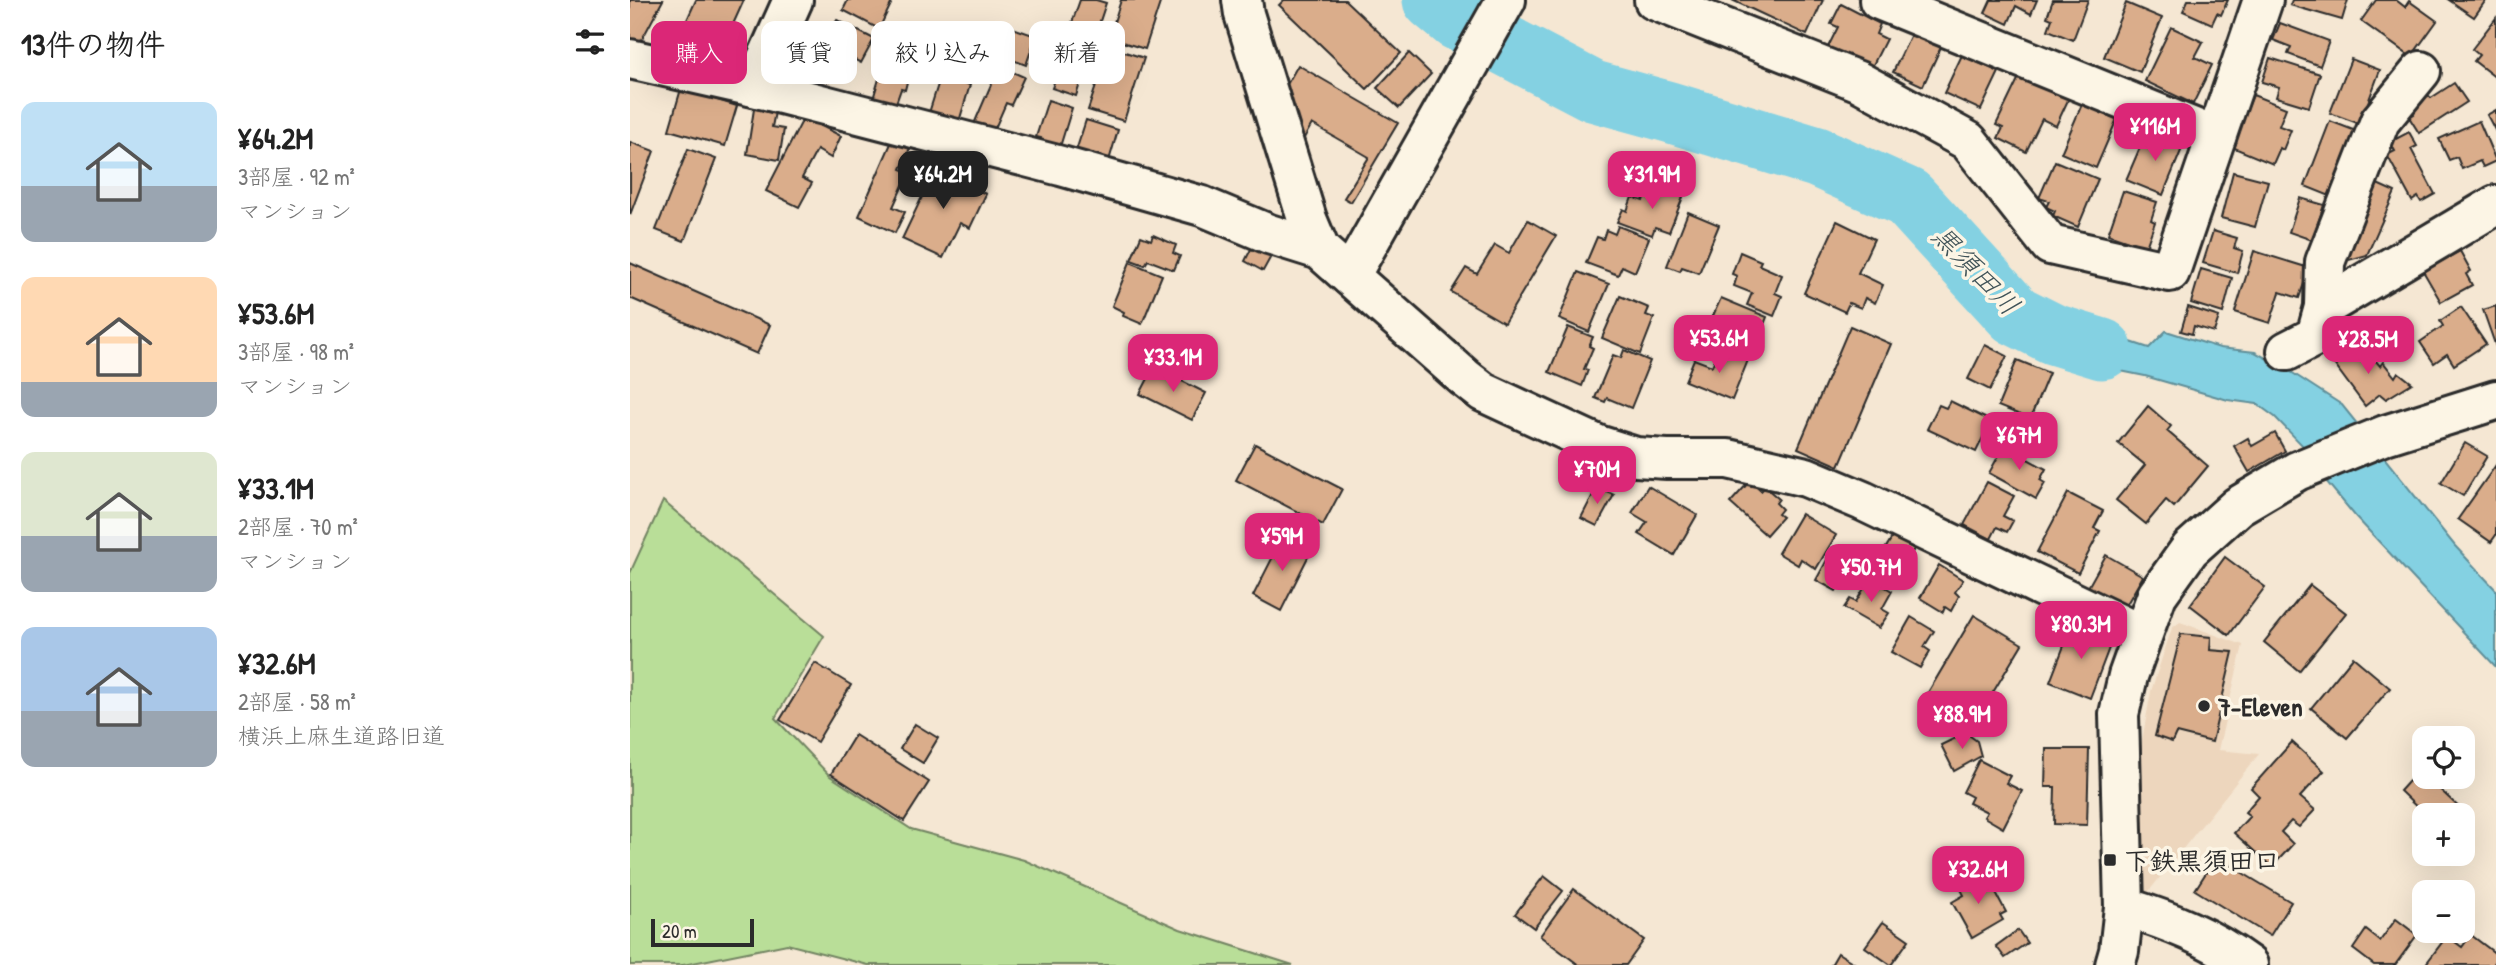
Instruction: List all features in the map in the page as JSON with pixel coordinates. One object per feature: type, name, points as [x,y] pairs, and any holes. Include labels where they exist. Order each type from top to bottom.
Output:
[{"type":"street","points":[[754,87],[793,0]]},
{"type":"street","points":[[1242,0],[1303,206],[1320,250]]},
{"type":"street","points":[[1350,276],[1506,0]]},
{"type":"street","points":[[1654,0],[1858,81],[1968,141],[2050,244],[2170,272],[2263,0]]},
{"type":"street","points":[[1879,0],[2216,137]]},
{"type":"street","points":[[630,59],[754,87],[1060,166],[1202,206],[1269,234],[1320,250],[1483,392],[1598,445],[1636,457],[1728,459],[1806,477],[1863,500],[2141,635]]},
{"type":"street","points":[[2287,351],[2316,336],[2324,307],[2325,262],[2380,121],[2421,71]]},
{"type":"street","points":[[2324,307],[2496,205]]},
{"type":"street","points":[[2115,965],[2124,907],[2119,714],[2141,635],[2157,595],[2190,549],[2238,506],[2297,471],[2385,435],[2494,405]]},
{"type":"street","points":[[2124,907],[2160,918],[2221,945],[2248,965]]},
{"type":"shaded area","points":[[2180,622],[2243,645],[2218,750],[2259,754],[2145,896],[2139,757],[2151,691],[2172,628]]},
{"type":"green space","points":[[663,501],[824,636],[775,718],[830,776],[911,829],[1024,860],[1180,929],[1293,965],[868,965],[787,944],[683,965],[630,965],[630,573]]},
{"type":"water","points":[[2030,309],[2149,348],[2166,331],[2220,348],[2255,352],[2342,405],[2455,546],[2496,590],[2496,667],[2356,517],[2321,475],[2307,450],[2275,417],[2257,404],[2228,400],[2145,376],[2086,364],[2019,335]]},
{"type":"building","points":[[630,0],[663,0],[639,45],[630,40]]},
{"type":"building","points":[[696,0],[744,0],[735,21],[686,21]]},
{"type":"building","points":[[848,0],[893,0],[883,21],[871,21],[871,25],[843,10]]},
{"type":"building","points":[[1080,0],[1106,3],[1100,21],[1073,21]]},
{"type":"building","points":[[1121,0],[1161,0],[1145,49],[1125,43],[1125,21],[1114,21]]},
{"type":"building","points":[[1284,0],[1345,0],[1401,53],[1367,89],[1279,5]]},
{"type":"building","points":[[1732,0],[1823,0],[1807,35]]},
{"type":"building","points":[[1991,0],[2037,0],[2031,14],[2016,6],[2008,24],[1985,13]]},
{"type":"building","points":[[2053,0],[2088,0],[2073,40],[2048,30],[2052,19],[2047,17]]},
{"type":"building","points":[[2188,0],[2228,0],[2221,15],[2217,13],[2212,24],[2183,11]]},
{"type":"building","points":[[2292,0],[2348,0],[2342,20],[2290,5]]},
{"type":"building","points":[[2376,0],[2396,0],[2405,7],[2409,1],[2437,21],[2411,57],[2361,21]]},
{"type":"building","points":[[2449,0],[2486,0],[2474,17]]},
{"type":"building","points":[[2126,3],[2162,18],[2140,72],[2104,57]]},
{"type":"building","points":[[1841,4],[1880,24],[1876,34],[1886,39],[1871,69],[1828,47],[1838,27],[1831,24]]},
{"type":"building","points":[[2496,18],[2496,78],[2474,61],[2479,55],[2472,49]]},
{"type":"building","points":[[2280,23],[2329,41],[2320,66],[2288,54],[2291,47],[2273,40]]},
{"type":"building","points":[[2171,27],[2203,42],[2195,57],[2212,65],[2193,104],[2145,81]]},
{"type":"building","points":[[1015,29],[1029,34],[1029,56],[1026,65],[1015,61]]},
{"type":"building","points":[[857,30],[871,37],[871,45],[861,63],[857,61]]},
{"type":"building","points":[[1912,32],[1941,47],[1923,86],[1893,72]]},
{"type":"building","points":[[1125,52],[1144,58],[1124,121],[1088,110],[1097,84],[1125,84]]},
{"type":"building","points":[[1409,53],[1431,74],[1399,108],[1377,88]]},
{"type":"building","points":[[1962,55],[1999,72],[1981,110],[1944,93]]},
{"type":"building","points":[[2270,58],[2320,74],[2309,107],[2276,97],[2279,87],[2262,82]]},
{"type":"building","points":[[2351,59],[2380,70],[2360,124],[2330,113]]},
{"type":"building","points":[[1298,65],[1398,123],[1351,202],[1344,198],[1369,157],[1312,124],[1300,145],[1284,97],[1289,90],[1285,88]]},
{"type":"building","points":[[1015,73],[1024,77],[1011,105],[1006,103],[993,133],[974,124],[991,84],[1015,84]]},
{"type":"building","points":[[2020,75],[2069,98],[2056,126],[2042,119],[2026,152],[1998,138],[2003,128],[1996,125]]},
{"type":"building","points":[[2454,83],[2467,102],[2419,133],[2409,117],[2414,114],[2411,108],[2428,95],[2431,98]]},
{"type":"building","points":[[877,84],[906,84],[905,90],[901,89],[895,106],[873,99]]},
{"type":"building","points":[[938,84],[970,85],[958,125],[928,116]]},
{"type":"building","points":[[1053,84],[1080,84],[1076,96],[1052,88]]},
{"type":"building","points":[[681,89],[737,106],[725,146],[669,130]]},
{"type":"building","points":[[2253,95],[2286,108],[2279,126],[2291,130],[2283,150],[2280,148],[2273,164],[2232,147]]},
{"type":"building","points":[[1048,100],[1072,108],[1059,150],[1040,143],[1041,138],[1036,137]]},
{"type":"building","points":[[2082,104],[2117,119],[2096,168],[2061,153]]},
{"type":"building","points":[[754,109],[775,112],[772,127],[784,129],[779,160],[747,154]]},
{"type":"building","points":[[2496,110],[2496,132],[2487,115]]},
{"type":"building","points":[[804,117],[841,136],[831,158],[817,150],[802,178],[812,183],[799,207],[766,191]]},
{"type":"building","points":[[1086,120],[1118,130],[1108,164],[1075,154]]},
{"type":"building","points":[[2330,121],[2356,131],[2330,196],[2305,186]]},
{"type":"building","points":[[2479,121],[2496,161],[2483,167],[2480,161],[2462,169],[2457,157],[2449,160],[2439,139]]},
{"type":"building","points":[[2147,131],[2183,146],[2163,195],[2126,180]]},
{"type":"building","points":[[2409,132],[2417,146],[2411,149],[2435,194],[2421,202],[2418,197],[2412,201],[2387,155],[2395,151],[2390,142]]},
{"type":"building","points":[[892,141],[910,148],[901,169],[909,172],[893,207],[905,212],[895,233],[859,216]]},
{"type":"building","points":[[630,142],[654,151],[630,215]]},
{"type":"building","points":[[688,149],[716,159],[684,241],[656,230]]},
{"type":"building","points":[[2055,161],[2098,179],[2078,227],[2053,216],[2055,211],[2046,207],[2049,201],[2039,198]]},
{"type":"building","points":[[938,163],[964,175],[960,182],[986,194],[970,228],[960,223],[943,258],[902,239]]},
{"type":"building","points":[[2233,172],[2268,181],[2255,227],[2221,218]]},
{"type":"building","points":[[2375,183],[2395,192],[2367,255],[2349,260],[2341,256]]},
{"type":"building","points":[[1657,187],[1683,197],[1669,232],[1655,227],[1652,235],[1617,222],[1623,209],[1627,211],[1632,197],[1643,201],[1647,188],[1655,191]]},
{"type":"building","points":[[2123,191],[2157,202],[2151,220],[2155,222],[2146,247],[2108,234]]},
{"type":"building","points":[[2300,198],[2324,205],[2312,240],[2289,232]]},
{"type":"building","points":[[1688,212],[1719,225],[1699,273],[1682,267],[1680,271],[1667,266]]},
{"type":"building","points":[[1528,220],[1556,236],[1504,323],[1451,292],[1466,268],[1477,274],[1495,245],[1509,253]]},
{"type":"building","points":[[1837,221],[1874,239],[1858,273],[1883,285],[1875,303],[1865,298],[1861,308],[1849,303],[1845,312],[1804,293]]},
{"type":"building","points":[[1618,226],[1649,238],[1635,272],[1622,266],[1618,275],[1586,263],[1597,237],[1603,239],[1606,230],[1615,234]]},
{"type":"building","points":[[2213,231],[2237,238],[2234,248],[2243,251],[2237,273],[2203,263]]},
{"type":"building","points":[[1153,235],[1176,245],[1173,253],[1180,256],[1174,270],[1148,260],[1145,265],[1131,260],[1141,236],[1151,240]]},
{"type":"building","points":[[1255,241],[1274,251],[1263,271],[1245,261]]},
{"type":"building","points":[[2254,251],[2309,268],[2299,298],[2280,292],[2270,323],[2235,312]]},
{"type":"building","points":[[2460,251],[2471,271],[2466,274],[2472,285],[2441,302],[2423,271]]},
{"type":"building","points":[[1740,252],[1761,261],[1759,265],[1782,275],[1775,293],[1782,296],[1774,316],[1747,305],[1752,293],[1734,286],[1737,276],[1732,274]]},
{"type":"building","points":[[1130,262],[1162,275],[1142,324],[1123,316],[1124,312],[1112,306]]},
{"type":"building","points":[[630,263],[770,325],[757,354],[630,298]]},
{"type":"building","points":[[2201,269],[2232,278],[2223,313],[2191,303]]},
{"type":"building","points":[[1578,272],[1609,284],[1589,332],[1559,319]]},
{"type":"building","points":[[1620,296],[1649,308],[1646,315],[1654,318],[1640,354],[1602,338]]},
{"type":"building","points":[[1721,298],[1767,317],[1751,357],[1725,346],[1729,327],[1711,320]]},
{"type":"building","points":[[2496,306],[2496,347],[2483,310]]},
{"type":"building","points":[[2188,307],[2219,317],[2214,332],[2194,326],[2192,334],[2181,331]]},
{"type":"building","points":[[2461,307],[2486,344],[2454,365],[2447,354],[2434,363],[2420,342],[2443,326],[2440,321]]},
{"type":"building","points":[[1850,326],[1891,344],[1839,466],[1798,448]]},
{"type":"building","points":[[1568,327],[1593,337],[1589,346],[1593,348],[1584,369],[1588,370],[1582,386],[1549,372]]},
{"type":"building","points":[[1985,345],[2007,356],[1990,390],[1968,379]]},
{"type":"building","points":[[2354,345],[2364,360],[2371,355],[2380,366],[2383,362],[2395,377],[2398,372],[2412,383],[2386,399],[2380,394],[2365,406],[2331,360]]},
{"type":"building","points":[[1624,350],[1650,361],[1631,408],[1607,398],[1605,402],[1595,398],[1613,355],[1621,358]]},
{"type":"building","points":[[1724,350],[1748,360],[1732,400],[1685,381],[1694,359],[1712,366],[1716,357],[1721,359]]},
{"type":"building","points":[[2017,360],[2049,373],[2030,419],[1998,406]]},
{"type":"building","points":[[1154,367],[1206,393],[1192,420],[1140,394]]},
{"type":"building","points":[[1950,401],[1991,421],[1976,452],[1927,429],[1939,405],[1946,408]]},
{"type":"building","points":[[2148,406],[2171,426],[2167,431],[2208,466],[2174,507],[2166,500],[2146,524],[2116,500],[2145,465],[2118,443]]},
{"type":"building","points":[[2275,433],[2285,451],[2249,472],[2234,446],[2248,438],[2252,446]]},
{"type":"building","points":[[2465,443],[2487,456],[2463,496],[2441,483]]},
{"type":"building","points":[[1255,444],[1342,489],[1323,525],[1236,480]]},
{"type":"building","points":[[2004,446],[2046,469],[2040,480],[2045,483],[2036,499],[1989,473]]},
{"type":"building","points":[[2496,465],[2496,535],[2491,542],[2458,519]]},
{"type":"building","points":[[1750,481],[1761,491],[1765,487],[1779,499],[1776,503],[1782,509],[1778,514],[1782,517],[1766,535],[1730,503]]},
{"type":"building","points":[[1987,482],[2014,496],[2003,516],[2013,521],[2007,532],[1997,527],[1991,539],[1964,525]]},
{"type":"building","points":[[1648,486],[1697,515],[1674,555],[1639,534],[1647,522],[1632,513]]},
{"type":"building","points":[[1597,487],[1614,495],[1597,526],[1581,518]]},
{"type":"building","points":[[2068,493],[2103,511],[2094,528],[2100,531],[2078,573],[2037,552]]},
{"type":"building","points":[[1801,514],[1836,535],[1816,569],[1801,559],[1798,565],[1778,553]]},
{"type":"building","points":[[1284,535],[1312,549],[1281,611],[1253,596]]},
{"type":"building","points":[[1893,536],[1914,549],[1904,566],[1910,569],[1901,585],[1873,569]]},
{"type":"building","points":[[1834,547],[1854,558],[1836,591],[1816,580]]},
{"type":"building","points":[[2106,555],[2143,576],[2124,609],[2087,589]]},
{"type":"building","points":[[2225,557],[2265,587],[2229,635],[2190,605]]},
{"type":"building","points":[[1939,565],[1963,580],[1955,592],[1959,596],[1951,611],[1945,607],[1943,612],[1920,598]]},
{"type":"building","points":[[1870,578],[1892,591],[1882,609],[1889,613],[1879,628],[1844,608],[1850,599],[1856,602]]},
{"type":"building","points":[[2310,585],[2346,613],[2299,671],[2264,642]]},
{"type":"building","points":[[1974,615],[2022,644],[1971,729],[1923,701]]},
{"type":"building","points":[[1911,617],[1934,631],[1924,647],[1930,651],[1920,668],[1891,652]]},
{"type":"building","points":[[2072,625],[2112,640],[2090,698],[2050,682]]},
{"type":"building","points":[[2181,634],[2211,637],[2210,650],[2233,652],[2212,742],[2176,733],[2172,742],[2155,736]]},
{"type":"building","points":[[2353,657],[2390,688],[2347,738],[2311,708]]},
{"type":"building","points":[[815,663],[851,685],[817,742],[780,720]]},
{"type":"building","points":[[915,724],[938,738],[923,763],[900,749]]},
{"type":"building","points":[[1966,733],[1977,741],[1981,756],[1954,771],[1941,745]]},
{"type":"building","points":[[855,735],[929,782],[904,821],[831,774]]},
{"type":"building","points":[[2292,742],[2324,771],[2300,797],[2315,810],[2299,827],[2291,821],[2281,832],[2293,844],[2272,867],[2234,833],[2250,816],[2245,812],[2259,796],[2251,788]]},
{"type":"building","points":[[2046,749],[2089,749],[2087,825],[2054,824],[2055,787],[2045,787]]},
{"type":"building","points":[[1979,760],[2010,776],[2006,783],[2022,791],[2003,828],[1984,817],[1987,812],[1969,803],[1972,797],[1963,792]]},
{"type":"building","points":[[2412,778],[2412,789],[2439,789],[2454,803],[2412,803],[2400,791]]},
{"type":"building","points":[[2216,857],[2291,902],[2270,936],[2195,890]]},
{"type":"building","points":[[1975,873],[1984,888],[1991,884],[2006,912],[2000,915],[2003,920],[1972,938],[1952,902],[1964,895],[1957,882]]},
{"type":"building","points":[[1544,876],[1563,891],[1534,928],[1515,914]]},
{"type":"building","points":[[1574,889],[1644,940],[1626,965],[1579,965],[1540,936]]},
{"type":"building","points":[[2396,919],[2412,931],[2412,942],[2395,965],[2374,965],[2353,949],[2366,930],[2380,941]]},
{"type":"building","points":[[1883,922],[1909,940],[1891,965],[1865,947]]},
{"type":"building","points":[[2018,930],[2027,943],[2005,958],[1996,946]]},
{"type":"building","points":[[2475,938],[2496,954],[2494,965],[2425,965],[2442,943],[2457,943],[2462,947],[2465,943],[2475,943]]},
{"type":"building","points":[[1838,953],[1857,965],[1831,965]]},
{"type":"waterway","name":"黒須田川","points":[[1433,0],[1457,20],[1593,91],[1817,157],[1908,198],[2015,315],[2053,334],[2102,349]]},
{"type":"place","name":"7-Eleven","points":[[2204,706]]},
{"type":"place","name":"下鉄黒須田口","points":[[2110,860]]}]
